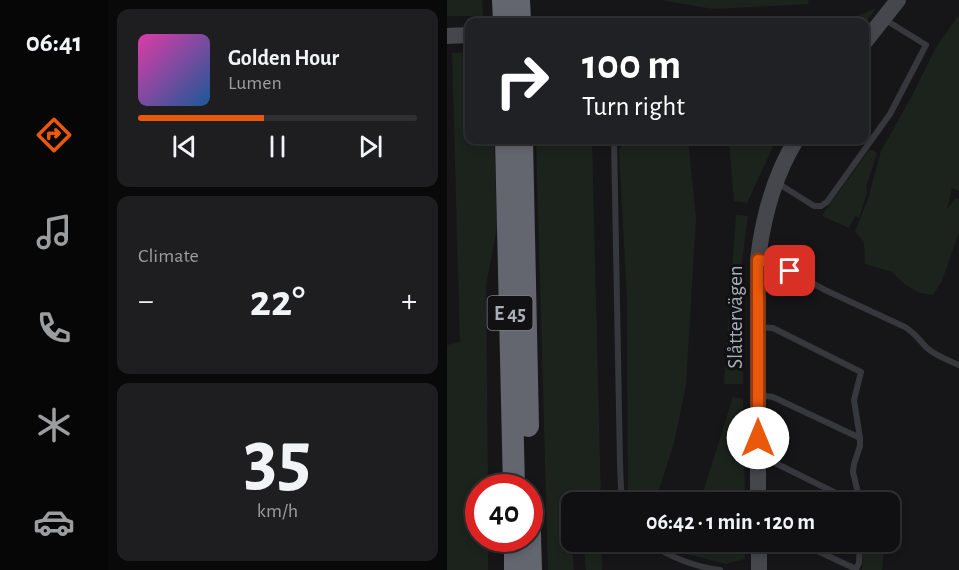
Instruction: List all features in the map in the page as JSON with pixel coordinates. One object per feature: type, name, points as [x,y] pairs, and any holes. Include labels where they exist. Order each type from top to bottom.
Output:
[{"type":"highway","name":"E 45","points":[[506,144],[514,474]]},
{"type":"highway","name":"E 45","points":[[522,144],[529,474]]},
{"type":"highway","points":[[515,552],[515,570]]},
{"type":"highway","points":[[530,552],[531,570]]},
{"type":"street","points":[[869,37],[898,0]]},
{"type":"street","points":[[447,36],[465,35]]},
{"type":"street","name":"Slåttervägen","points":[[758,492],[758,260],[775,182],[794,144]]},
{"type":"street","points":[[759,552],[759,570]]},
{"type":"lane","points":[[869,143],[890,114],[926,45],[883,19]]},
{"type":"lane","points":[[614,144],[622,492]]},
{"type":"lane","points":[[775,182],[814,206],[821,206],[827,202],[869,144]]},
{"type":"lane","points":[[758,260],[773,262],[825,290],[905,327],[938,356],[959,365]]},
{"type":"lane","points":[[757,327],[773,328],[861,372],[854,400],[860,438],[853,472],[858,492]]},
{"type":"lane","points":[[758,395],[773,397],[860,438]]},
{"type":"lane","points":[[758,460],[771,461],[834,492]]},
{"type":"lane","points":[[665,552],[714,570],[720,570]]},
{"type":"lane","points":[[819,552],[856,570],[860,552]]},
{"type":"shaded area","points":[[447,0],[482,0],[483,16],[447,16]]},
{"type":"shaded area","points":[[661,0],[808,0],[809,4],[713,9]]},
{"type":"shaded area","points":[[876,8],[869,18],[853,18]]},
{"type":"shaded area","points":[[959,15],[959,191],[952,188],[947,210],[955,198],[959,199],[959,232],[942,281],[933,295],[920,293],[906,285],[892,272],[865,264],[864,242],[855,231],[868,199],[881,151],[936,47]]},
{"type":"shaded area","points":[[465,52],[465,144],[494,144],[497,228],[486,286],[488,474],[465,474],[465,552],[488,552],[488,570],[447,570],[447,345],[460,342],[452,53]]},
{"type":"shaded area","points":[[536,144],[592,144],[601,492],[561,492],[561,552],[573,552],[574,570],[548,570]]},
{"type":"shaded area","points":[[622,144],[688,144],[696,218],[686,385],[674,443],[658,492],[628,492],[627,298],[619,150]]},
{"type":"shaded area","points":[[729,144],[774,144],[747,203],[734,201]]},
{"type":"shaded area","points":[[870,149],[877,153],[859,218],[855,216],[849,228],[822,216],[825,211]]},
{"type":"shaded area","points":[[736,215],[748,216],[741,268],[743,384],[724,384]]},
{"type":"shaded area","points":[[733,397],[743,399],[745,492],[703,492]]},
{"type":"shaded area","points":[[584,552],[601,552],[602,570],[586,570]]},
{"type":"shaded area","points":[[745,552],[745,559],[726,564],[683,553]]},
{"type":"shaded area","points":[[863,552],[884,552],[882,570],[862,570]]},
{"type":"route","points":[[758,438],[758,260],[773,262],[790,271]]}]
